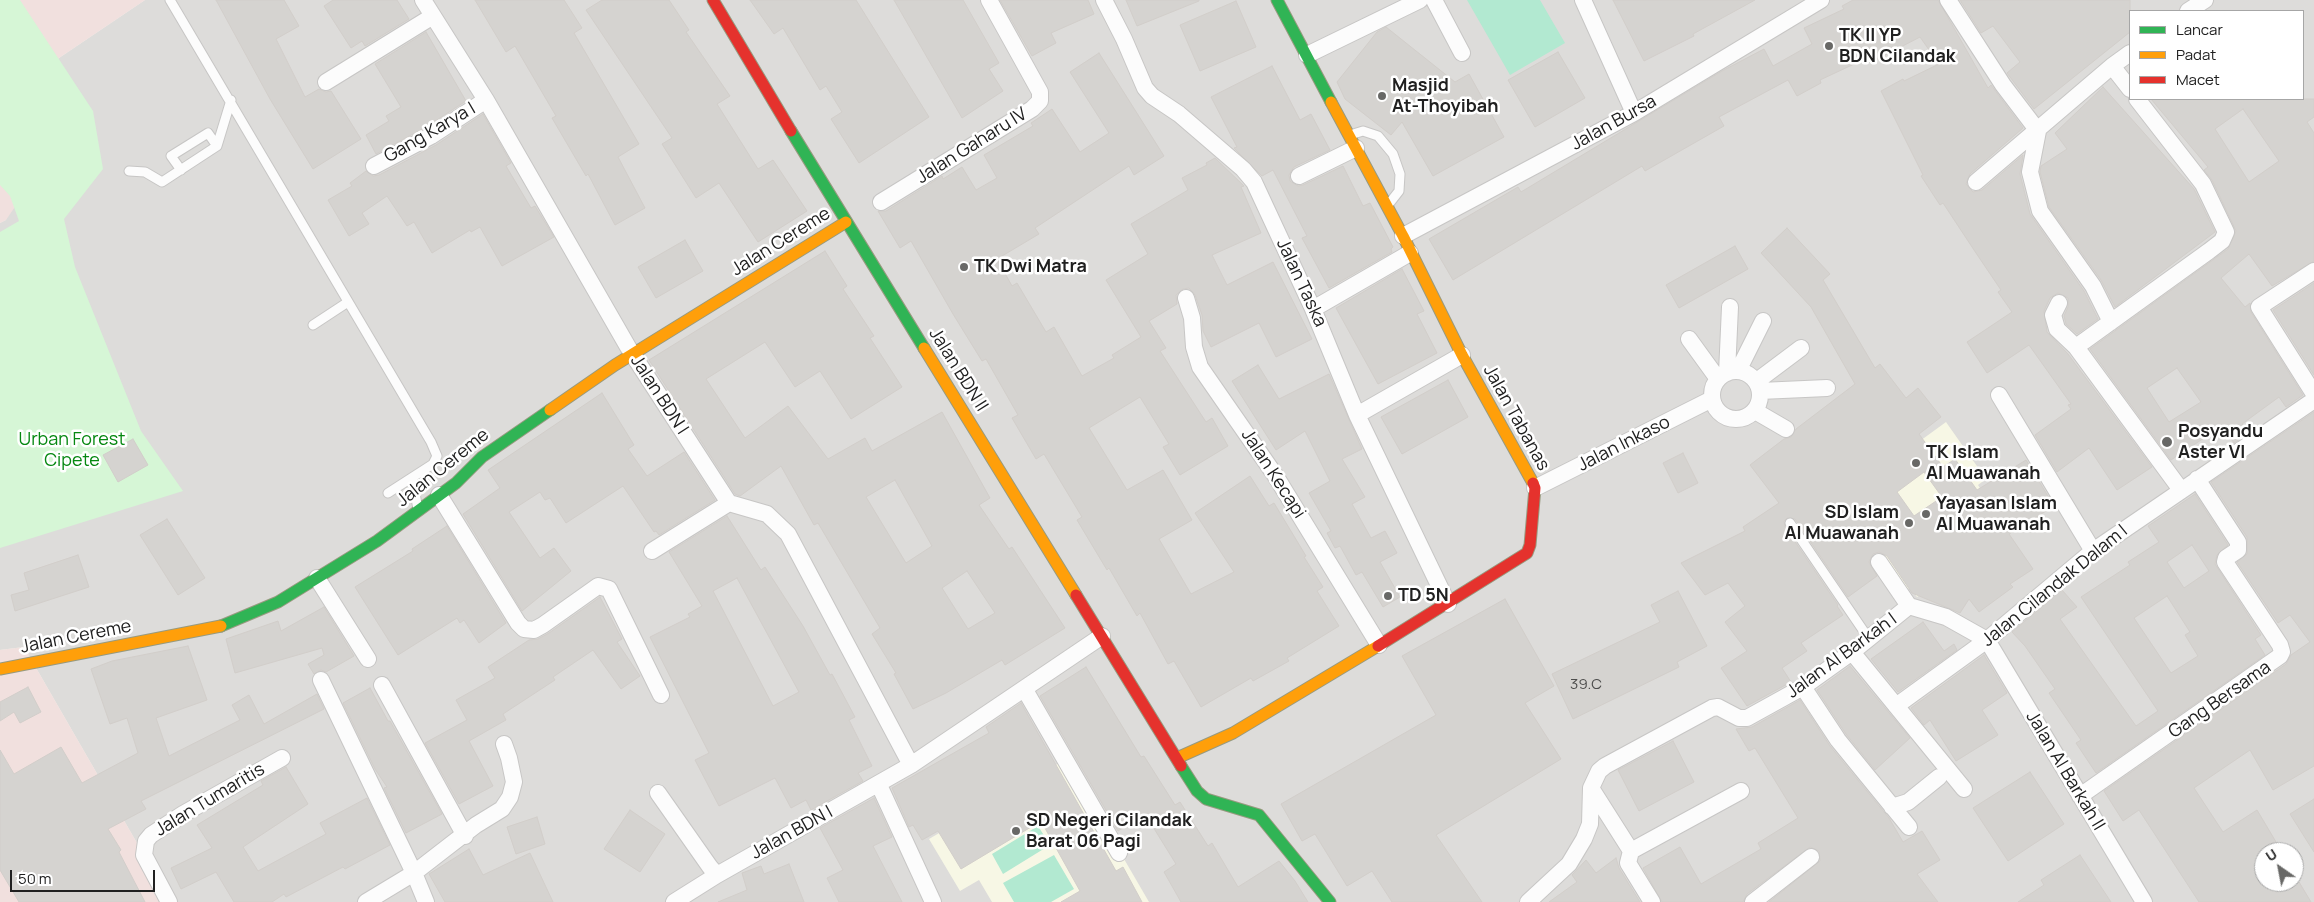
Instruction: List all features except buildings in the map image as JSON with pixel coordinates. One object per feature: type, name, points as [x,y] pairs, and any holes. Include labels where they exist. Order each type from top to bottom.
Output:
[{"type":"street","name":"Jalan BDN I","points":[[423,0],[486,100],[633,354],[729,503]]},
{"type":"street","name":"Jalan BDN II","points":[[713,0],[846,222],[1201,796],[1253,812],[1259,816],[1330,902]]},
{"type":"street","name":"Jalan Gaharu IV","points":[[881,202],[1032,109],[1040,101],[1040,92],[989,0]]},
{"type":"street","name":"Jalan Taska","points":[[1104,0],[1145,88],[1152,96],[1179,114],[1243,169],[1254,182],[1313,309],[1357,415],[1448,604]]},
{"type":"street","name":"Jalan Tabanas","points":[[1176,758],[1233,734],[1448,604],[1527,553],[1530,545],[1535,488],[1462,355],[1403,236],[1277,0]]},
{"type":"street","points":[[1307,55],[1420,0]]},
{"type":"street","points":[[1434,0],[1462,53]]},
{"type":"street","points":[[1583,0],[1634,113]]},
{"type":"street","name":"Jalan Bursa","points":[[1403,236],[1634,113],[1821,0]]},
{"type":"street","points":[[1948,0],[2003,85],[2038,131],[2030,172],[2040,211],[2093,286],[2111,322]]},
{"type":"street","points":[[2190,10],[2205,0]]},
{"type":"street","points":[[326,82],[433,16]]},
{"type":"street","points":[[1976,182],[2112,66],[2129,54]]},
{"type":"street","points":[[2112,66],[2129,89]]},
{"type":"street","name":"Gang Karya I","points":[[374,166],[431,136],[486,100]]},
{"type":"street","points":[[2076,347],[2209,251],[2222,240],[2226,232],[2203,184],[2138,100]]},
{"type":"street","points":[[1299,176],[1353,141]]},
{"type":"street","name":"Jalan Cereme","points":[[0,669],[225,625],[278,602],[398,526],[456,484],[482,457],[633,354],[846,222]]},
{"type":"street","points":[[1313,309],[1410,253]]},
{"type":"street","points":[[2314,271],[2259,307],[2314,394]]},
{"type":"street","name":"Jalan Kecapi","points":[[1186,298],[1192,318],[1194,347],[1200,367],[1275,475],[1379,645]]},
{"type":"street","points":[[2059,303],[2053,315],[2055,325],[2076,347],[2180,490]]},
{"type":"street","points":[[1728,374],[1730,307]]},
{"type":"street","points":[[1689,339],[1728,374],[1748,374],[1759,386],[1760,402],[1755,411],[1746,418],[1735,420],[1725,416],[1716,409],[1712,399],[1713,388],[1728,374],[1763,321]]},
{"type":"street","points":[[1759,386],[1801,348]]},
{"type":"street","points":[[1357,415],[1462,355]]},
{"type":"street","points":[[1759,386],[1827,388]]},
{"type":"street","points":[[1999,395],[2093,551]]},
{"type":"street","name":"Jalan Inkaso","points":[[1535,488],[1712,399]]},
{"type":"street","name":"Jalan Cilandak Dalam I","points":[[1896,706],[1987,640],[2093,551],[2314,400]]},
{"type":"street","points":[[1755,411],[1786,429]]},
{"type":"street","name":"Gang Bersama","points":[[2080,796],[2280,656],[2282,652],[2280,645],[2225,562],[2226,558],[2238,550],[2238,542],[2197,479]]},
{"type":"street","points":[[439,495],[518,623],[524,629],[534,630],[543,625],[598,586],[609,589],[661,695]]},
{"type":"street","points":[[652,551],[729,503],[767,514],[788,534],[911,765]]},
{"type":"street","name":"Jalan Al Barkah I","points":[[1528,902],[1569,864],[1584,839],[1590,824],[1591,788],[1599,771],[1605,766],[1712,708],[1723,708],[1744,719],[1803,687],[1852,652],[1909,606],[1879,562]]},
{"type":"street","points":[[317,578],[368,659]]},
{"type":"street","points":[[1909,606],[1946,617],[1987,640]]},
{"type":"street","name":"Jalan BDN I","points":[[674,902],[717,875],[879,785],[1025,690],[1102,636]]},
{"type":"street","name":"Jalan Al Barkah II","points":[[1987,640],[2144,902]]},
{"type":"street","points":[[1852,652],[1964,789]]},
{"type":"street","points":[[321,680],[414,873],[426,902]]},
{"type":"street","points":[[382,685],[465,836]]},
{"type":"street","points":[[1803,687],[1838,740],[1909,827]]},
{"type":"street","points":[[1025,690],[1119,853]]},
{"type":"street","points":[[366,902],[414,873],[465,836],[476,825],[502,808],[510,797],[514,782],[504,744]]},
{"type":"street","name":"Jalan Tumaritis","points":[[168,902],[144,856],[144,848],[151,835],[183,814],[282,758]]},
{"type":"street","points":[[1892,807],[1908,802],[1939,776]]},
{"type":"street","points":[[879,785],[933,902]]},
{"type":"street","points":[[1591,788],[1631,850],[1628,863],[1652,902]]},
{"type":"street","points":[[1631,850],[1741,791]]},
{"type":"street","points":[[658,793],[717,875]]},
{"type":"street","points":[[1753,902],[1811,857]]},
{"type":"lane","points":[[170,0],[431,442],[436,456],[433,464],[388,493]]},
{"type":"lane","points":[[129,171],[145,172],[162,182],[217,146],[230,100]]},
{"type":"lane","points":[[1353,141],[1363,130],[1378,136],[1394,154],[1400,174],[1400,191],[1387,207]]},
{"type":"lane","points":[[181,170],[172,156],[177,152],[208,133],[217,146]]},
{"type":"lane","points":[[313,325],[348,302]]},
{"type":"lane","points":[[412,478],[418,511]]},
{"type":"lane","points":[[1790,523],[1869,639]]},
{"type":"shaded area","points":[[0,0],[145,0],[19,85],[38,173],[6,220],[0,223]]},
{"type":"shaded area","points":[[145,0],[2314,0],[2314,902],[171,902],[24,647],[0,650],[0,223],[6,220],[19,85]]},
{"type":"shaded area","name":"Yayasan Islam Al Muawanah","points":[[1946,422],[1986,479],[1978,485],[2008,532],[1917,597],[1910,588],[1904,592],[1880,559],[1885,555],[1843,497]]},
{"type":"shaded area","points":[[24,647],[171,902],[0,902],[0,650]]},
{"type":"shaded area","name":"SD Negeri Cilandak Barat 06 Pagi","points":[[1066,759],[1149,902],[992,902],[979,880],[960,891],[929,839]]},
{"type":"green space","name":"Urban Forest Cipete","points":[[0,0],[20,0],[93,111],[103,169],[64,219],[75,267],[141,431],[183,491],[0,548],[0,232],[19,221],[10,196],[0,185]]},
{"type":"green space","points":[[1467,0],[1540,0],[1565,43],[1510,75]]},
{"type":"green space","points":[[1038,826],[1050,845],[1003,874],[992,854]]},
{"type":"green space","points":[[1054,855],[1074,889],[1051,902],[1014,902],[1003,883]]},
{"type":"traffic: fast","points":[[1277,0],[1331,102]]},
{"type":"traffic: fast","points":[[791,131],[924,348]]},
{"type":"traffic: fast","points":[[221,626],[278,602],[377,541],[456,483],[482,457],[550,410]]},
{"type":"traffic: fast","points":[[1181,766],[1197,791],[1206,799],[1259,815],[1330,902]]},
{"type":"traffic: slow","points":[[1331,102],[1403,236],[1462,355],[1533,483]]},
{"type":"traffic: slow","points":[[550,410],[615,365],[846,222]]},
{"type":"traffic: slow","points":[[924,348],[1076,595]]},
{"type":"traffic: slow","points":[[0,669],[221,626]]},
{"type":"traffic: slow","points":[[1177,758],[1233,733],[1378,646]]},
{"type":"traffic: jam","points":[[713,0],[791,131]]},
{"type":"traffic: jam","points":[[1378,646],[1527,553],[1530,545],[1535,488],[1533,483]]},
{"type":"traffic: jam","points":[[1076,595],[1181,766]]},
{"type":"place","name":"TK II YP BDN Cilandak","points":[[1829,46]]},
{"type":"place","name":"Masjid At-Thoyibah","points":[[1382,96]]},
{"type":"place","name":"TK Dwi Matra","points":[[964,267]]},
{"type":"place","name":"Posyandu Aster VI","points":[[2167,442]]},
{"type":"place","name":"TK Islam Al Muawanah","points":[[1916,463]]},
{"type":"place","name":"Yayasan Islam Al Muawanah","points":[[1926,514]]},
{"type":"place","name":"SD Islam Al Muawanah","points":[[1909,523]]},
{"type":"place","name":"TD 5N","points":[[1388,596]]},
{"type":"place","name":"SD Negeri Cilandak Barat 06 Pagi","points":[[1016,831]]}]
